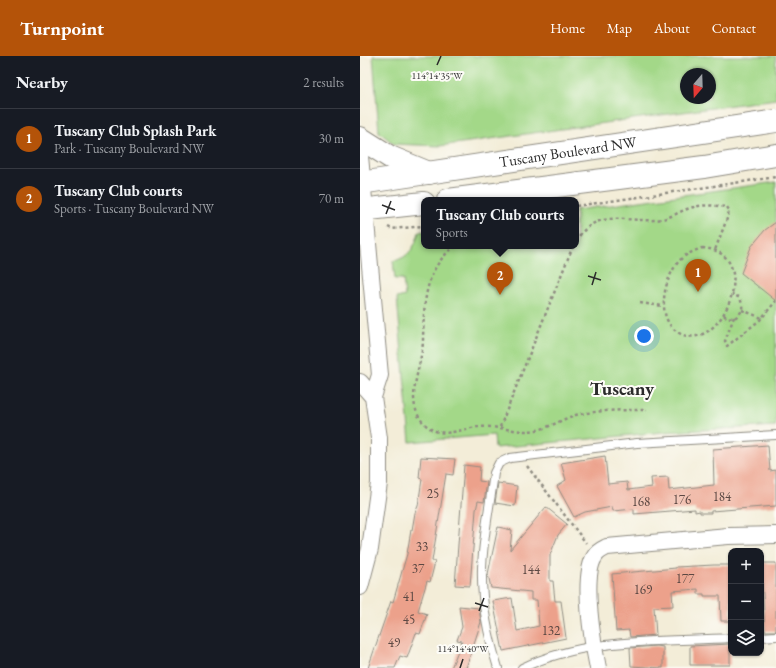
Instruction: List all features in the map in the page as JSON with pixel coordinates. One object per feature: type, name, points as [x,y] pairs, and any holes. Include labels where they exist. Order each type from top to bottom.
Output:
[{"type":"street","name":"Tuscany Boulevard NW","points":[[361,183],[430,174],[776,121]]},
{"type":"street","points":[[360,138],[390,157],[430,174]]},
{"type":"street","name":"Tuscany Boulevard NW","points":[[471,197],[704,167],[776,155]]},
{"type":"street","points":[[360,156],[362,210],[380,375],[374,397],[379,438],[379,483],[370,549],[360,587]]},
{"type":"street","points":[[362,210],[421,203]]},
{"type":"street","points":[[360,382],[374,397]]},
{"type":"street","points":[[598,668],[588,596],[591,568],[596,554],[607,547],[728,536],[776,535]]},
{"type":"lane","points":[[498,668],[491,646],[482,583],[484,552],[494,474],[496,467],[504,460],[637,443],[776,434]]},
{"type":"lane","points":[[764,637],[776,636]]},
{"type":"lane","points":[[522,668],[551,657],[594,645],[728,638]]},
{"type":"path","points":[[579,206],[776,177]]},
{"type":"path","points":[[579,236],[588,227],[610,218],[655,220],[694,207],[727,207],[730,210],[715,250]]},
{"type":"path","points":[[388,227],[392,229],[421,226]]},
{"type":"path","points":[[702,248],[715,250],[731,267],[733,276],[732,294],[724,315],[716,324],[702,334],[687,336],[680,334],[668,324],[663,306],[668,279],[679,261],[685,256],[702,248]]},
{"type":"path","points":[[451,249],[436,265],[427,286],[424,309],[422,353],[414,394],[416,412],[424,423],[433,430],[444,433],[480,427],[527,432],[542,429],[578,414],[600,411],[647,410]]},
{"type":"path","points":[[500,428],[572,249]]},
{"type":"path","points":[[732,294],[740,298],[742,310],[734,317],[725,341],[727,346],[762,318],[776,301]]},
{"type":"path","points":[[640,303],[663,306]]},
{"type":"path","points":[[742,310],[762,318]]},
{"type":"path","points":[[724,315],[727,318],[734,317]]},
{"type":"path","points":[[521,457],[579,536],[596,554]]},
{"type":"green space","points":[[373,56],[776,56],[776,99],[440,146],[394,144],[379,132]]},
{"type":"green space","points":[[776,182],[776,426],[664,432],[495,448],[494,435],[410,442],[397,298],[405,296],[403,279],[395,279],[393,261],[399,260],[410,251],[416,242],[419,232],[421,232],[421,249],[579,249],[579,210]]},
{"type":"building","points":[[776,222],[776,301],[741,273],[751,247],[765,230]]},
{"type":"building","points":[[768,445],[770,471],[776,470],[776,506],[711,511],[711,513],[700,513],[700,511],[695,512],[695,509],[634,514],[634,509],[613,511],[612,507],[585,512],[574,517],[557,486],[566,480],[561,463],[605,456],[608,484],[627,482],[628,490],[652,487],[651,478],[668,477],[669,490],[714,485],[713,449]]},
{"type":"building","points":[[421,457],[455,459],[453,475],[446,474],[432,561],[435,562],[430,582],[427,581],[418,611],[427,614],[420,634],[416,633],[407,658],[400,656],[395,668],[368,668],[391,601],[393,602],[407,554],[411,530],[418,506],[422,479],[419,478]]},
{"type":"building","points":[[464,465],[480,467],[479,481],[487,482],[484,502],[478,501],[476,510],[470,586],[455,585]]},
{"type":"building","points":[[498,483],[517,486],[515,506],[495,503]]},
{"type":"building","points":[[546,507],[567,524],[558,535],[550,555],[550,581],[553,581],[555,601],[561,601],[566,638],[503,651],[493,601],[512,598],[517,631],[539,626],[537,600],[531,600],[531,592],[491,588],[488,574],[498,527],[512,530],[510,550]]},
{"type":"building","points":[[764,563],[776,563],[776,631],[765,631]]},
{"type":"building","points":[[728,565],[728,621],[721,621],[720,596],[704,596],[704,594],[698,594],[698,589],[672,591],[673,606],[654,607],[656,635],[630,637],[629,630],[616,631],[612,574],[676,567]]},
{"type":"building","points":[[459,606],[479,608],[481,622],[466,668],[451,668],[462,641],[457,640],[462,627]]},
{"type":"building","points":[[728,644],[730,665],[690,665],[690,646]]},
{"type":"building","points":[[656,646],[663,647],[663,668],[631,666],[630,648]]},
{"type":"place","name":"Tuscany Club Splash Park","points":[[698,292]]},
{"type":"place","name":"Tuscany Club courts","points":[[500,295]]},
{"type":"district","name":"Tuscany","points":[[622,388]]}]
